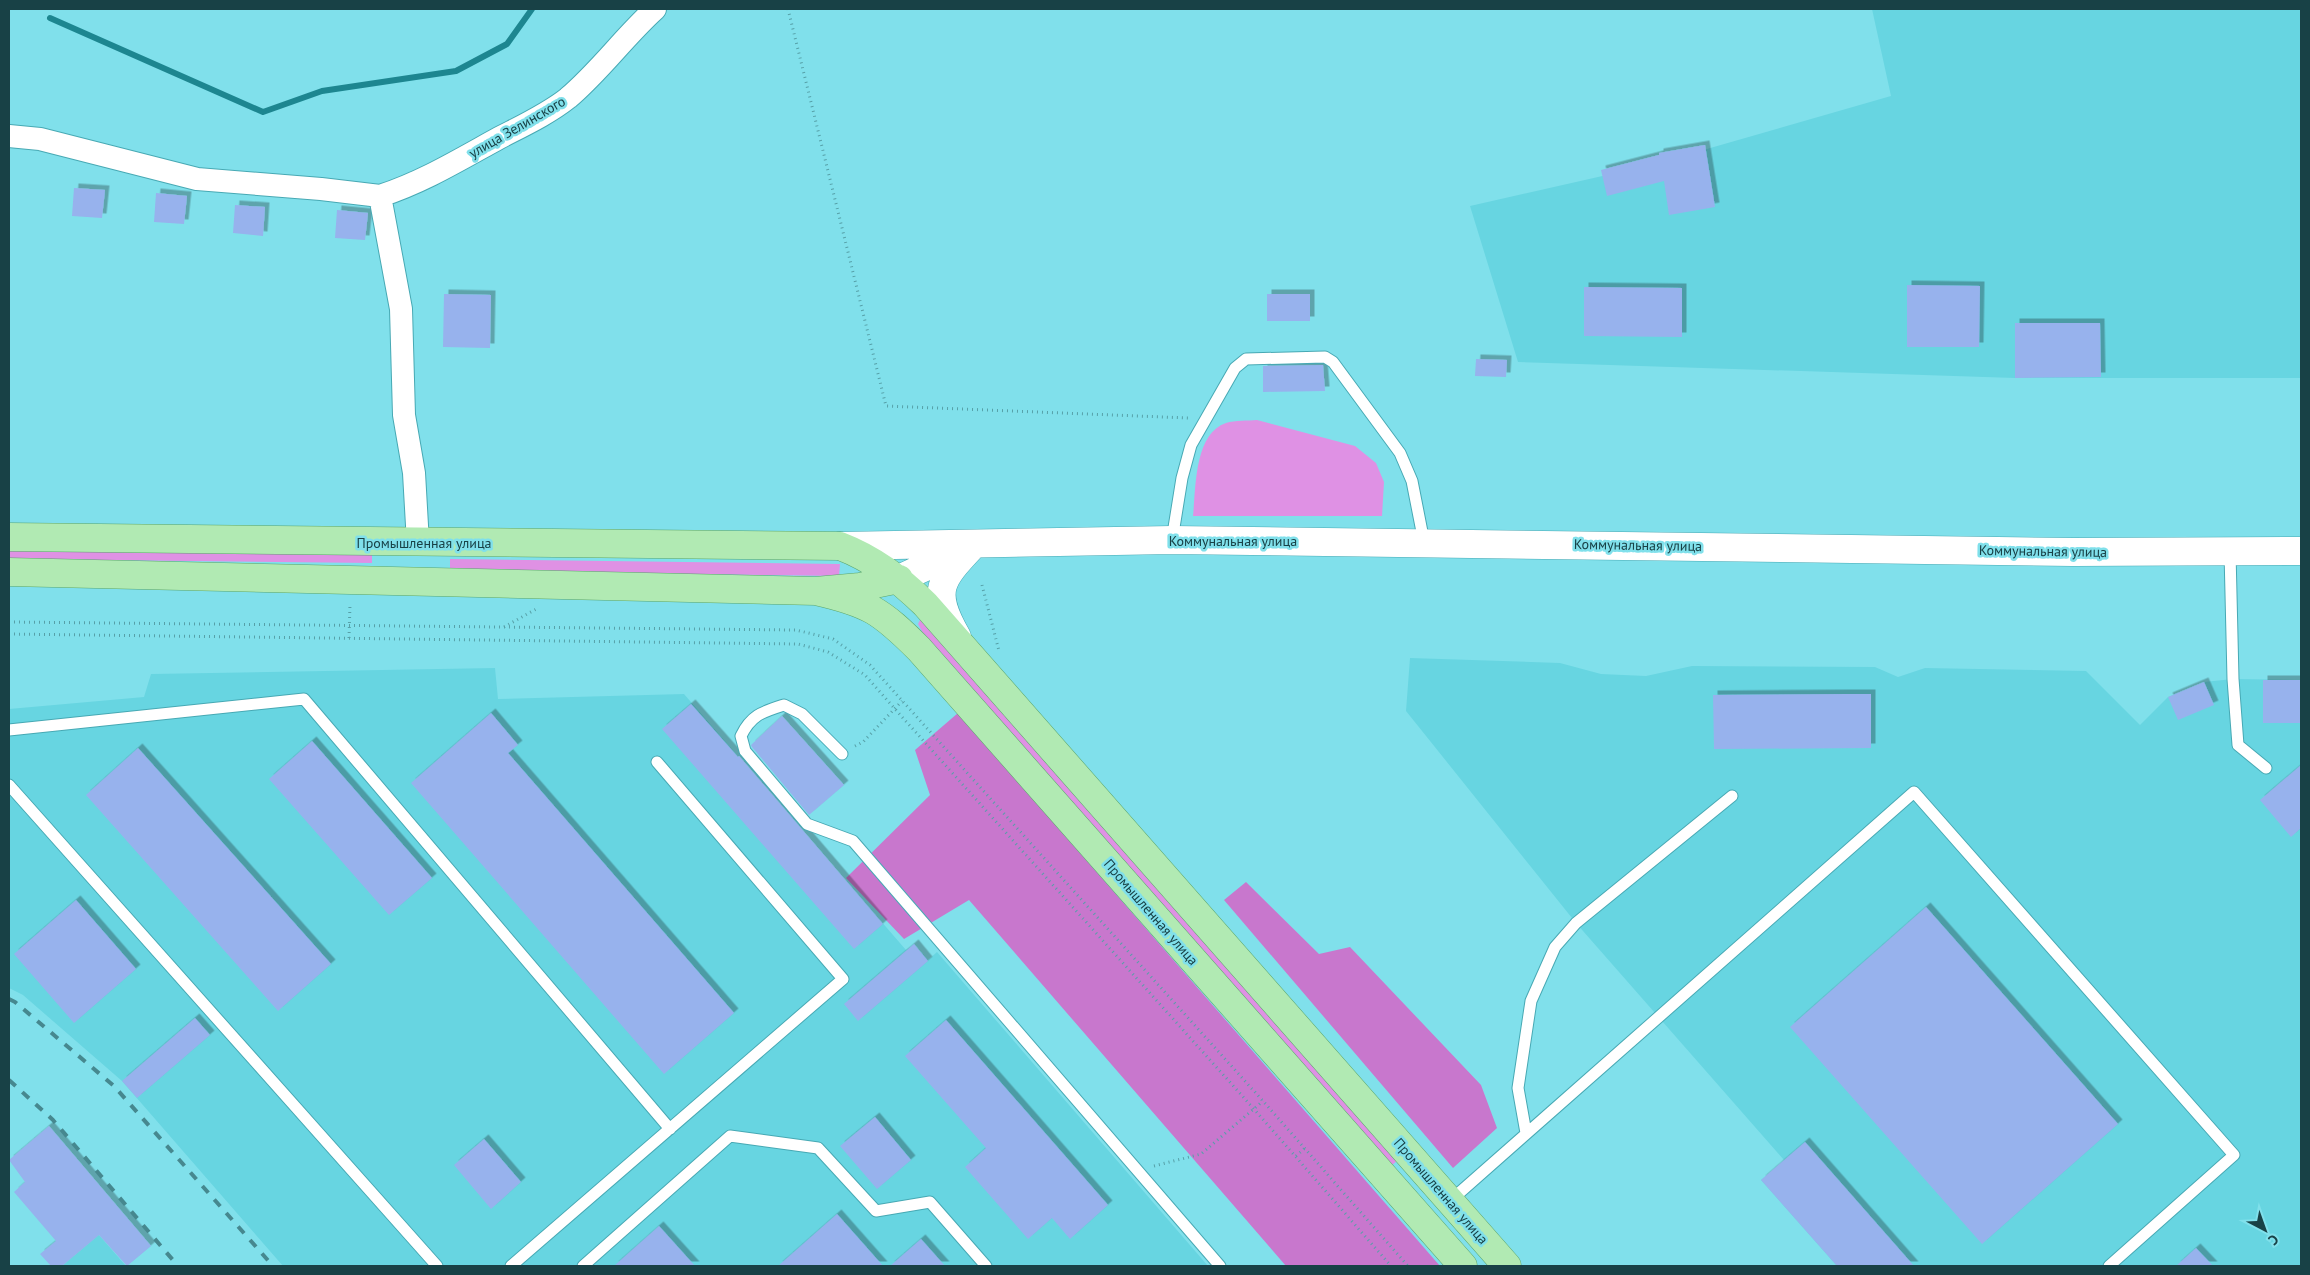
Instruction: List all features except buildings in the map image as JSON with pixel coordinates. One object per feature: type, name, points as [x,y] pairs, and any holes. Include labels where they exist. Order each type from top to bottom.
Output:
[{"type":"main road","name":"Промышленная улица","points":[[9,537],[418,543],[840,546],[974,544]]},
{"type":"main road","name":"Коммунальная улица","points":[[974,544],[1172,540],[2073,552],[2301,551]]},
{"type":"main road","points":[[416,580],[418,543]]},
{"type":"main road","name":"Промышленная улица","points":[[9,572],[816,590],[860,587],[899,579],[974,544]]},
{"type":"main road","name":"Промышленная улица","points":[[960,642],[948,621],[942,603],[942,585],[947,572],[974,544]]},
{"type":"main road","name":"Промышленная улица","points":[[840,546],[857,552],[899,579],[926,604],[1507,1266]]},
{"type":"main road","points":[[889,620],[886,596],[890,586],[899,579]]},
{"type":"main road","name":"Промышленная улица","points":[[816,590],[849,598],[871,607],[889,620],[926,657],[1464,1266]]},
{"type":"main road","points":[[1425,1222],[1450,1201]]},
{"type":"street","name":"улица Зелинского","points":[[380,196],[412,185],[529,122],[566,99],[598,70],[637,25],[655,9]]},
{"type":"street","points":[[9,136],[40,139],[197,179],[321,189],[380,196],[401,309],[404,415],[414,473],[418,543]]},
{"type":"lane","points":[[1172,540],[1182,478],[1191,445],[1235,368],[1246,359],[1325,357],[1333,362],[1400,453],[1412,481],[1424,542]]},
{"type":"lane","points":[[2230,552],[2238,745],[2266,768]]},
{"type":"lane","points":[[9,730],[304,699],[670,1129]]},
{"type":"lane","points":[[842,754],[802,714],[784,705],[766,711],[748,721],[741,736],[745,751],[807,824],[853,841],[1220,1266]]},
{"type":"lane","points":[[511,1266],[843,979],[657,762]]},
{"type":"lane","points":[[9,785],[437,1266]]},
{"type":"lane","points":[[1450,1201],[1914,792],[2234,1155],[2109,1266]]},
{"type":"lane","points":[[1526,1133],[1518,1088],[1531,1001],[1555,948],[1576,923],[1732,796]]},
{"type":"lane","points":[[583,1266],[730,1136],[818,1148],[876,1211],[930,1202],[986,1266]]},
{"type":"path","points":[[788,9],[886,406],[1206,419]]},
{"type":"path","points":[[504,628],[542,606]]},
{"type":"path","points":[[349,638],[350,607]]},
{"type":"path","points":[[9,634],[798,644],[828,652],[865,676],[895,708],[1296,1156],[1391,1266]]},
{"type":"path","points":[[863,742],[902,701]]},
{"type":"path","points":[[1139,1170],[1202,1154],[1263,1101]]},
{"type":"path","points":[[1296,1156],[1305,1148]]},
{"type":"shaded area","points":[[1872,9],[2301,9],[2301,378],[2015,378],[1518,362],[1470,206],[1651,165],[1891,96]]},
{"type":"shaded area","points":[[1257,420],[1355,446],[1376,463],[1384,482],[1382,516],[1193,516],[1196,477],[1202,450],[1208,438],[1216,429],[1226,423]]},
{"type":"shaded area","points":[[9,548],[372,553],[372,563],[9,559]]},
{"type":"shaded area","points":[[450,559],[840,564],[839,576],[450,571]]},
{"type":"shaded area","points":[[921,618],[1399,1159],[1390,1167],[929,644],[918,624]]},
{"type":"shaded area","points":[[1410,658],[1560,663],[1601,674],[1646,676],[1692,666],[1875,667],[1898,677],[1925,668],[2086,671],[2140,725],[2168,697],[2204,682],[2233,679],[2301,680],[2301,1266],[1837,1266],[1761,1180],[1784,1160],[1576,923],[1406,711]]},
{"type":"shaded area","points":[[495,668],[498,699],[684,694],[906,950],[914,944],[928,960],[937,952],[1208,1266],[283,1266],[122,1081],[23,995],[9,988],[9,709],[144,697],[151,674]]},
{"type":"shaded area","points":[[958,713],[1440,1266],[1286,1266],[969,900],[904,939],[846,878],[930,795],[915,750]]},
{"type":"shaded area","points":[[1246,882],[1319,954],[1350,947],[1481,1085],[1497,1128],[1453,1168],[1224,900]]},
{"type":"shaded area","points":[[99,1235],[126,1266],[62,1266]]},
{"type":"waterway","points":[[50,18],[263,112],[322,91],[456,71],[507,44],[532,9]]},
{"type":"railway","points":[[9,999],[15,1002],[114,1086],[273,1266]]},
{"type":"railway","points":[[9,1080],[53,1120],[178,1266]]}]
